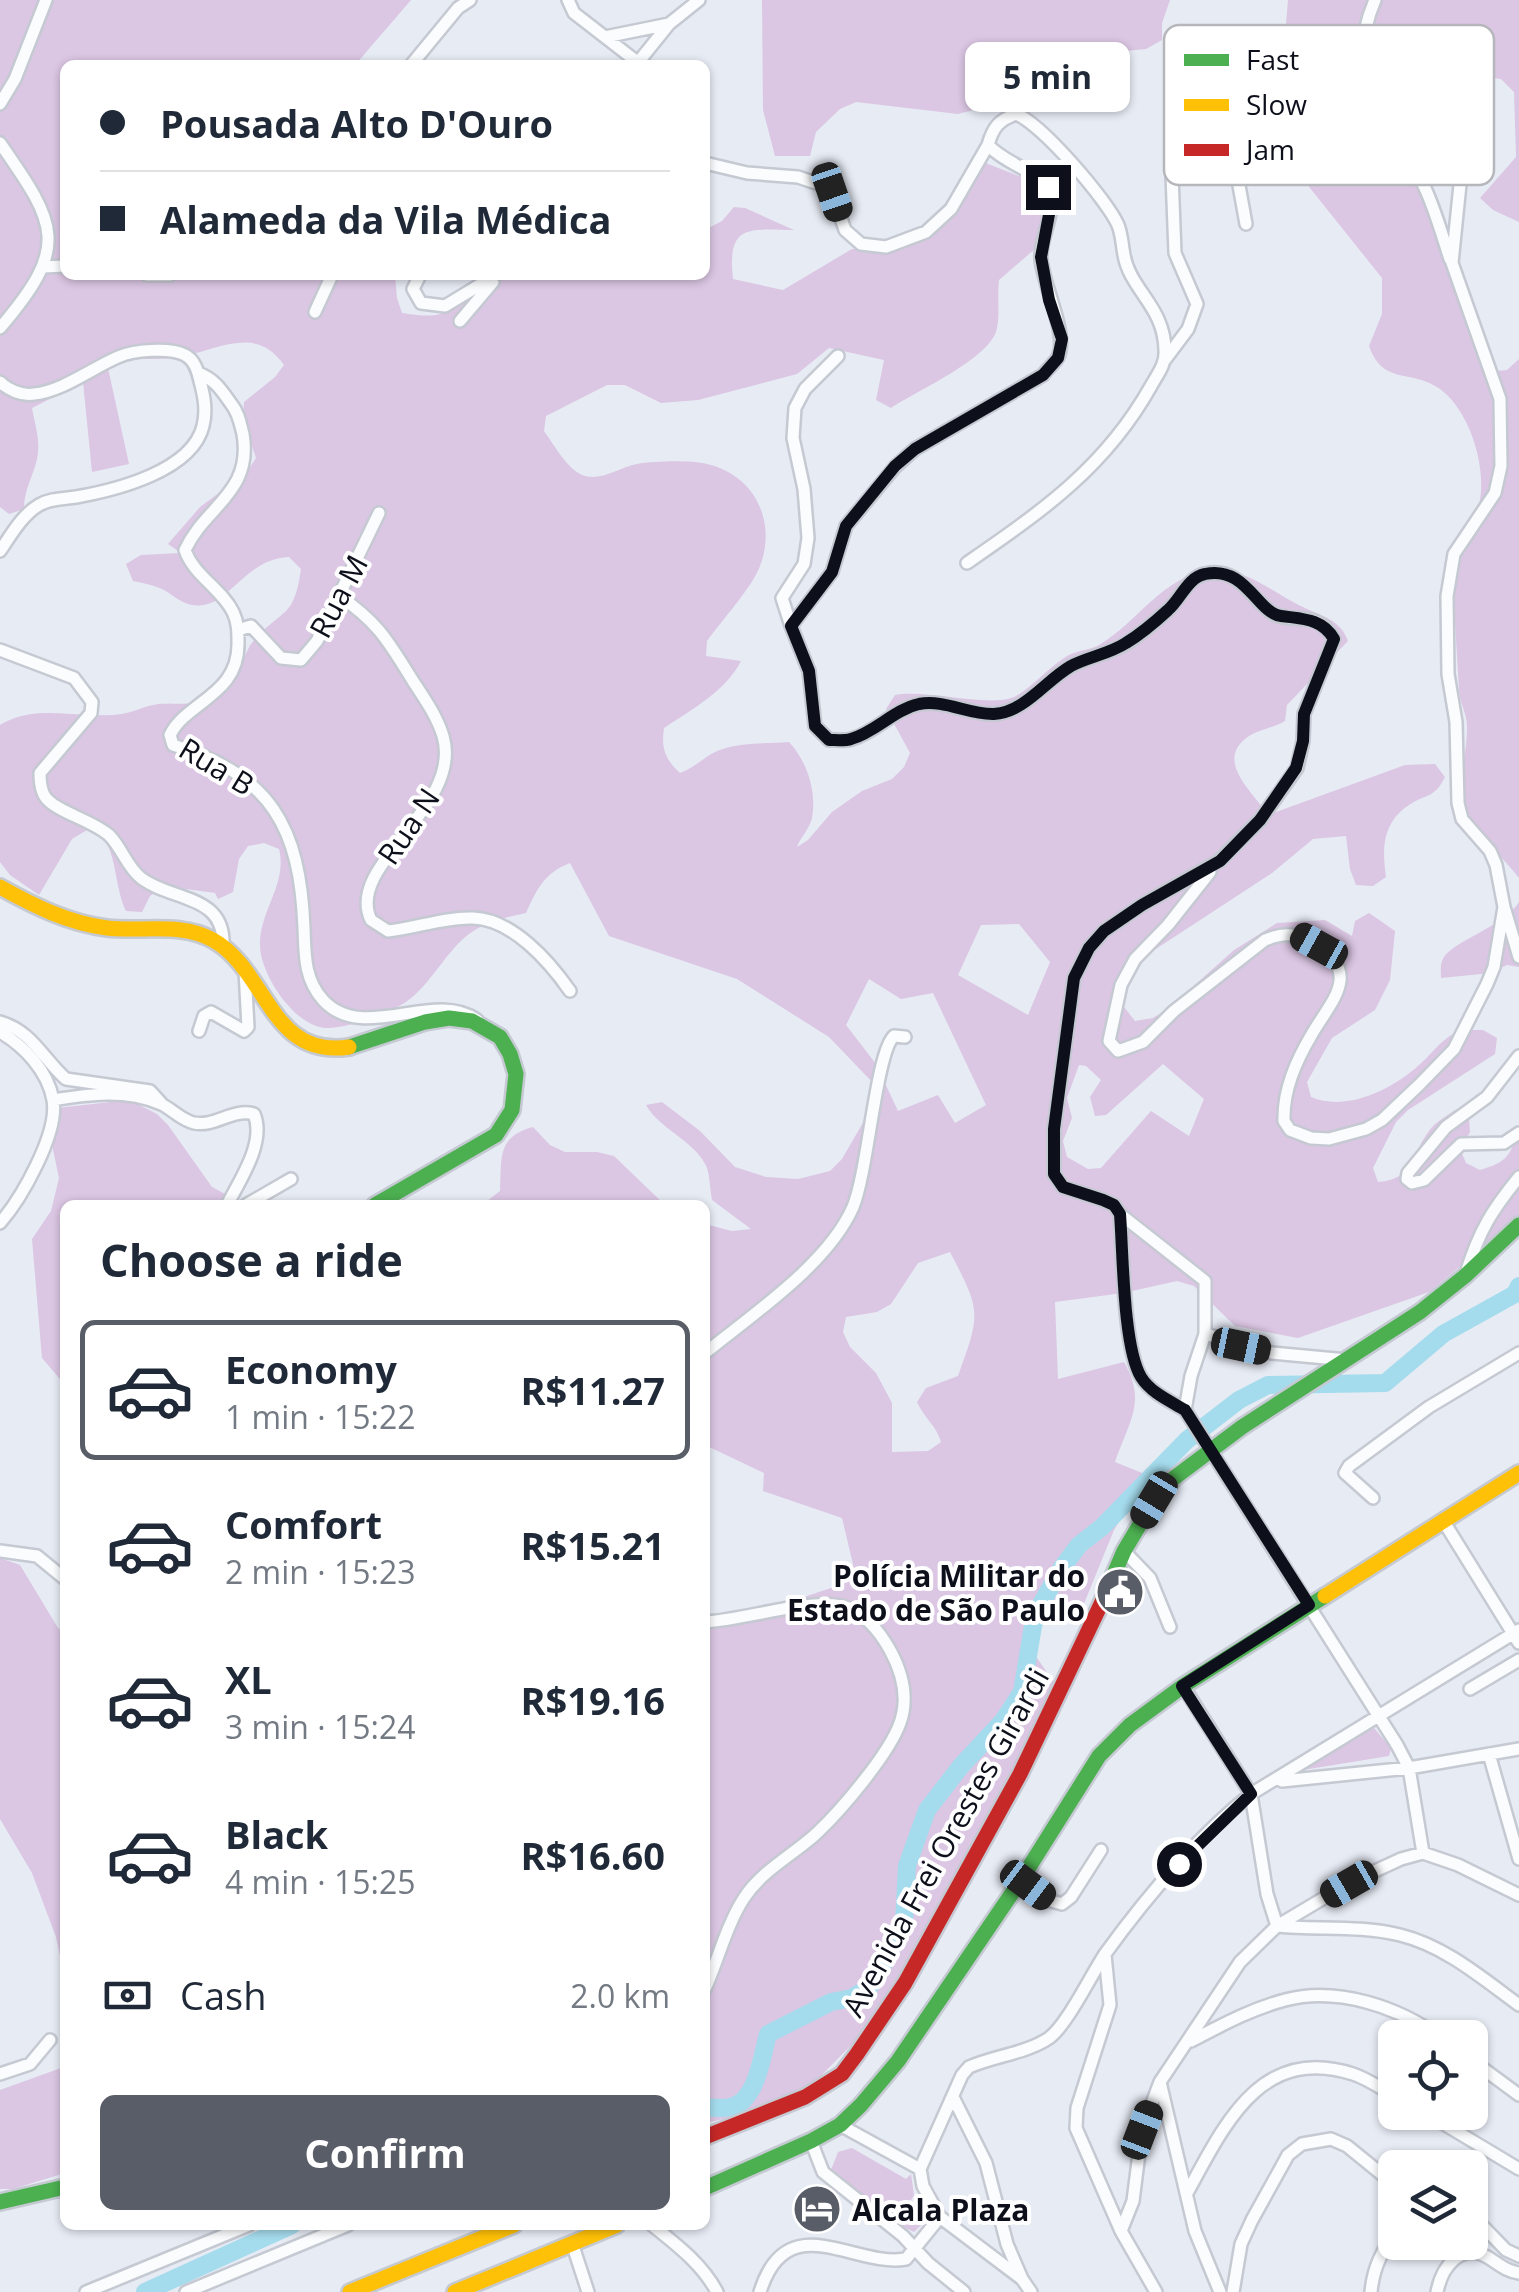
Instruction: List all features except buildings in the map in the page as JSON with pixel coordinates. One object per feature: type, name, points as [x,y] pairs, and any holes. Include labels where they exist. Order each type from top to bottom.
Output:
[{"type":"street","points":[[0,104],[15,79],[46,0]]},
{"type":"street","points":[[415,60],[458,8],[470,0]]},
{"type":"street","points":[[568,0],[574,14],[632,60]]},
{"type":"street","points":[[639,60],[669,24],[699,0]]},
{"type":"street","points":[[1366,25],[1375,0]]},
{"type":"street","points":[[605,37],[669,24]]},
{"type":"street","points":[[710,164],[798,177],[819,184],[832,192],[845,230],[861,244],[886,246],[926,232],[950,209],[988,145],[992,130],[1002,119],[1016,114],[1031,123],[1078,170],[1117,223],[1127,270],[1150,301],[1162,332],[1164,362]]},
{"type":"street","points":[[0,143],[41,206],[50,240],[37,282],[0,328]]},
{"type":"street","points":[[791,626],[832,572],[846,526],[895,466],[915,449],[1043,375],[1058,358],[1062,339],[1041,257],[1052,199],[1039,177],[1013,166],[988,145]]},
{"type":"street","points":[[966,563],[1067,492],[1137,411],[1188,329],[1196,304],[1175,252],[1172,185]]},
{"type":"street","points":[[1239,185],[1246,224]]},
{"type":"street","points":[[1424,185],[1500,399],[1501,466],[1494,494],[1454,554],[1447,596],[1448,674],[1456,722],[1458,803],[1462,819],[1490,851],[1496,865],[1519,957]]},
{"type":"street","points":[[1452,263],[1460,185]]},
{"type":"street","points":[[42,267],[60,266]]},
{"type":"street","points":[[315,312],[330,280]]},
{"type":"street","points":[[418,280],[414,289],[420,302],[445,306],[489,280]]},
{"type":"street","points":[[460,320],[493,280]]},
{"type":"street","points":[[0,382],[7,390],[34,394],[123,355],[164,352],[185,355],[198,373],[206,404],[204,425],[189,451],[144,478],[36,506],[0,552]]},
{"type":"street","points":[[838,356],[805,390],[794,408],[792,438],[804,489],[808,538],[804,564],[782,598],[809,671],[815,726],[829,740],[851,740],[898,712],[922,704],[994,714],[1017,707],[1075,664],[1092,660],[1139,635],[1181,598],[1186,587],[1206,573],[1239,581],[1273,613],[1314,621],[1329,630],[1334,639],[1304,714],[1296,768],[1260,820],[1135,959],[1121,986],[1108,1041],[1118,1051],[1143,1042],[1174,1012],[1265,940],[1282,933],[1300,935],[1330,954],[1340,970],[1341,982],[1336,1000],[1312,1033],[1288,1084],[1284,1121],[1290,1130],[1311,1138],[1330,1139],[1366,1129],[1382,1120],[1454,1049],[1494,967],[1504,907]]},
{"type":"street","points":[[198,373],[216,382],[239,414],[246,452],[242,472],[208,521],[190,538],[185,550],[189,562],[225,598],[236,617],[238,630]]},
{"type":"street","name":"Rua M","points":[[238,630],[251,626],[281,658],[301,660],[316,641],[379,512]]},
{"type":"street","name":"Rua N","points":[[338,596],[376,623],[432,712],[443,737],[445,761],[434,796],[373,880],[367,902],[371,920],[388,931],[470,918],[489,920],[548,960],[570,991]]},
{"type":"street","name":"Rua B","points":[[238,630],[238,661],[210,700],[174,726],[170,736],[173,745],[242,775],[280,816],[302,893],[305,962],[312,988],[327,1005],[351,1015],[382,1017],[453,1009],[484,1025]]},
{"type":"street","points":[[0,650],[74,678],[92,702],[91,714],[40,773],[40,785],[48,801],[91,822],[112,838],[134,872],[145,881],[210,909],[222,928],[223,945]]},
{"type":"street","points":[[1187,1413],[1190,1376],[1205,1334],[1205,1281],[1120,1214],[1114,1205],[1063,1187],[1054,1174],[1054,1129],[1074,978],[1089,948],[1104,931],[1142,905],[1220,861]]},
{"type":"street","points":[[0,887],[44,911],[104,928],[192,932],[223,945],[245,966],[286,1028],[316,1048],[347,1046],[436,1020],[457,1018],[484,1025],[502,1039],[513,1060],[515,1099],[508,1122],[496,1135],[384,1200]]},
{"type":"street","points":[[199,1031],[211,1012],[244,1031],[248,1028],[245,966]]},
{"type":"street","points":[[0,1022],[32,1039],[66,1080],[150,1091],[163,1105]]},
{"type":"street","points":[[0,1032],[28,1052],[53,1100],[51,1124],[30,1177],[0,1223]]},
{"type":"street","points":[[710,1349],[827,1248],[853,1207],[868,1152],[884,1051],[894,1036],[905,1036]]},
{"type":"street","points":[[1519,1056],[1487,1097],[1446,1127],[1408,1173],[1408,1179],[1424,1180],[1461,1144],[1504,1143],[1519,1133]]},
{"type":"street","points":[[53,1100],[130,1095],[163,1105],[195,1123],[242,1111],[254,1114],[258,1124],[253,1152],[229,1200]]},
{"type":"street","points":[[1465,1276],[1478,1235],[1491,1211],[1519,1177]]},
{"type":"street","points":[[255,1200],[291,1179]]},
{"type":"street","points":[[1120,1214],[1129,1328],[1142,1378],[1154,1392],[1187,1413],[1380,1714],[1409,1768],[1423,1854]]},
{"type":"street","name":"Avenida Frei Orestes Girardi","points":[[710,2135],[806,2098],[842,2074],[858,2054],[905,1983],[1027,1760],[1124,1551],[1154,1500],[1208,1447],[1420,1312],[1519,1225]]},
{"type":"street","points":[[1205,1334],[1272,1353],[1347,1360]]},
{"type":"street","points":[[1373,1498],[1346,1473],[1348,1466],[1429,1407],[1519,1352]]},
{"type":"street","points":[[710,2186],[811,2142],[840,2125],[898,2061],[1021,1880],[1098,1756],[1130,1725],[1182,1686],[1519,1474]]},
{"type":"street","points":[[1022,2279],[940,2218],[923,2186],[920,2169],[962,2075],[969,2067],[1040,2042],[1055,2032],[1105,1955],[1162,1883],[1251,1794],[1303,1771],[1380,1714],[1517,1635],[1444,1522]]},
{"type":"street","points":[[0,1551],[37,1556],[60,1575]]},
{"type":"street","points":[[1124,1551],[1150,1578],[1170,1627]]},
{"type":"street","points":[[710,1622],[808,1606],[842,1606],[854,1610],[880,1633],[904,1683],[900,1723],[859,1785],[818,1832],[758,1881],[743,1899],[710,1976]]},
{"type":"street","points":[[1470,1689],[1519,1660]]},
{"type":"street","points":[[1182,1686],[1251,1794],[1276,1926]]},
{"type":"street","points":[[1303,1771],[1409,1768],[1519,1748]]},
{"type":"street","points":[[1489,1754],[1519,1859]]},
{"type":"street","points":[[1021,1880],[1048,1900],[1062,1904],[1071,1897],[1102,1850]]},
{"type":"street","points":[[1121,2231],[1133,2200],[1142,2130],[1160,2082],[1240,1962],[1276,1926],[1349,1884],[1401,1859],[1423,1854],[1458,1865],[1519,1895]]},
{"type":"street","points":[[1276,1926],[1361,1929],[1398,1934],[1423,1943],[1461,1963],[1519,2005],[1519,2018]]},
{"type":"street","points":[[1105,1955],[1110,2005],[1075,2117],[1082,2143],[1121,2231],[1156,2292]]},
{"type":"street","points":[[1187,2043],[1243,2014],[1289,1998],[1333,1996],[1385,2006],[1410,2020]]},
{"type":"street","points":[[0,2074],[30,2064],[50,2040]]},
{"type":"street","points":[[1187,2192],[1242,2100],[1267,2081],[1290,2071],[1323,2069],[1355,2074],[1378,2087]]},
{"type":"street","points":[[1488,2072],[1519,2095]]},
{"type":"street","points":[[1160,2082],[1195,2231],[1220,2292]]},
{"type":"street","points":[[954,2099],[986,2164],[1006,2244],[1031,2292]]},
{"type":"street","points":[[840,2125],[920,2169]]},
{"type":"street","points":[[1454,2130],[1519,2169]]},
{"type":"street","points":[[1233,2292],[1241,2244],[1288,2155],[1302,2144],[1331,2139],[1347,2146],[1378,2171]]},
{"type":"street","points":[[811,2142],[823,2172],[916,2247],[964,2292]]},
{"type":"street","points":[[0,2202],[60,2188]]},
{"type":"street","points":[[760,2292],[769,2268],[784,2253],[804,2246],[825,2246],[906,2259],[940,2218]]},
{"type":"street","points":[[86,2292],[237,2230]]},
{"type":"street","points":[[186,2292],[336,2230]]},
{"type":"street","points":[[350,2292],[502,2230]]},
{"type":"street","points":[[455,2292],[605,2230]]},
{"type":"street","points":[[658,2230],[708,2274],[718,2292]]},
{"type":"street","points":[[1488,2232],[1506,2250],[1519,2256]]},
{"type":"street","points":[[572,2244],[588,2292]]},
{"type":"street","points":[[1438,2292],[1444,2270],[1454,2257],[1464,2253],[1477,2253],[1519,2274]]},
{"type":"street","points":[[1370,2292],[1379,2260]]},
{"type":"shaded area","points":[[0,0],[411,0],[359,60],[60,60],[60,280],[395,280],[402,313],[428,316],[443,313],[496,280],[710,280],[710,227],[734,207],[745,208],[794,230],[744,233],[734,248],[733,279],[783,290],[852,249],[884,249],[930,236],[954,214],[978,160],[1024,178],[1038,187],[1047,200],[1047,217],[1036,248],[999,280],[998,322],[992,339],[968,362],[891,408],[876,400],[884,360],[829,348],[797,374],[698,400],[661,403],[625,385],[607,385],[546,416],[544,431],[567,464],[585,476],[598,477],[645,463],[707,464],[738,478],[758,503],[766,533],[760,566],[707,641],[706,656],[741,661],[717,691],[664,728],[665,753],[680,773],[731,747],[789,742],[806,768],[813,798],[811,822],[797,847],[832,812],[862,791],[892,779],[904,767],[910,753],[886,709],[895,695],[975,700],[1016,696],[1068,655],[1095,647],[1115,634],[1173,584],[1207,571],[1227,571],[1254,580],[1326,618],[1339,627],[1348,641],[1287,705],[1285,721],[1249,736],[1239,745],[1235,765],[1239,776],[1268,815],[1405,765],[1435,764],[1445,777],[1434,792],[1409,805],[1393,820],[1384,847],[1386,877],[1373,886],[1356,885],[1346,836],[1313,839],[1272,873],[1139,960],[1126,990],[1124,1007],[1135,1021],[1153,1018],[1234,950],[1277,923],[1325,920],[1352,936],[1355,921],[1369,913],[1395,931],[1390,980],[1375,1010],[1332,1038],[1307,1082],[1311,1097],[1339,1102],[1382,1090],[1407,1075],[1456,1032],[1483,1030],[1497,1038],[1495,1054],[1408,1110],[1396,1122],[1373,1168],[1378,1182],[1399,1176],[1432,1128],[1455,1110],[1469,1117],[1470,1132],[1460,1149],[1466,1163],[1480,1170],[1506,1157],[1519,1131],[1519,1218],[1429,1292],[1298,1338],[1235,1326],[1194,1286],[1177,1281],[1055,1302],[1058,1379],[1124,1362],[1135,1400],[1115,1462],[1147,1475],[1114,1530],[1081,1611],[1046,1610],[1039,1623],[1035,1655],[1055,1684],[971,1865],[864,2032],[813,2084],[753,2113],[710,2122],[710,1628],[843,1584],[853,1564],[842,1518],[763,1491],[764,1473],[710,1447],[710,1225],[732,1231],[751,1229],[712,1200],[702,1159],[646,1105],[662,1102],[700,1131],[735,1167],[766,1177],[798,1179],[830,1171],[842,1159],[875,1102],[876,1086],[829,1037],[737,979],[609,936],[570,863],[542,883],[526,913],[500,919],[470,933],[406,1002],[335,1028],[316,1026],[295,1013],[271,981],[262,959],[261,930],[279,877],[279,849],[264,843],[248,846],[239,859],[233,892],[218,899],[215,893],[164,886],[150,896],[142,912],[126,911],[107,843],[102,834],[87,830],[72,839],[39,895],[10,875],[0,862],[0,725],[29,714],[122,714],[154,705],[199,703],[221,696],[237,677],[251,645],[286,611],[295,596],[301,569],[289,557],[259,566],[227,593],[205,605],[188,604],[160,588],[133,581],[126,564],[141,555],[181,553],[168,544],[200,507],[247,472],[256,458],[243,418],[244,402],[284,365],[273,353],[250,343],[175,358],[106,359],[129,464],[92,472],[83,382],[32,408],[38,453],[24,509],[9,514],[0,507]],"holes":[[[1019,924],[1050,962],[1028,1015],[958,975],[981,925]],[[869,979],[901,999],[933,993],[986,1105],[955,1123],[938,1095],[898,1111],[876,1064],[846,1025]],[[1163,1064],[1204,1099],[1189,1136],[1151,1111],[1101,1168],[1088,1169],[1067,1157],[1063,1141],[1072,1118],[1067,1098],[1079,1065],[1086,1066],[1101,1080],[1090,1097],[1095,1116],[1106,1115]],[[950,1252],[968,1287],[974,1325],[958,1376],[926,1388],[917,1402],[941,1442],[928,1451],[892,1452],[892,1403],[876,1373],[850,1347],[843,1332],[846,1317],[877,1312],[891,1304],[918,1263]]]},
{"type":"shaded area","points":[[762,0],[1170,0],[1162,23],[1162,40],[1146,49],[1095,54],[1031,81],[985,107],[958,114],[856,102],[840,109],[816,132],[810,156],[775,156],[763,110]]},
{"type":"shaded area","points":[[1288,0],[1519,0],[1519,222],[1493,210],[1480,198],[1516,157],[1514,92],[1501,79],[1494,78],[1494,25],[1286,25]]},
{"type":"shaded area","points":[[1308,185],[1420,185],[1495,371],[1507,370],[1519,359],[1519,878],[1474,823],[1462,794],[1467,726],[1459,694],[1450,550],[1477,511],[1481,490],[1478,457],[1467,423],[1448,396],[1426,382],[1389,371],[1375,358],[1369,346],[1382,314],[1382,278]]},
{"type":"shaded area","points":[[1519,902],[1519,967],[1507,965],[1491,973],[1441,978],[1441,963],[1447,954],[1501,920]]},
{"type":"shaded area","points":[[129,1100],[157,1114],[212,1187],[237,1200],[60,1200],[60,1379],[42,1358],[32,1239],[51,1211],[59,1178],[51,1140],[57,1108]]},
{"type":"shaded area","points":[[533,1127],[550,1145],[565,1152],[614,1156],[660,1200],[488,1200],[500,1191],[503,1151],[521,1131]]},
{"type":"shaded area","points":[[0,1558],[20,1565],[60,1629],[60,1956],[32,1873],[0,1819]]},
{"type":"shaded area","points":[[1374,1728],[1391,1748],[1389,1756],[1303,1770]]},
{"type":"shaded area","points":[[60,2068],[60,2175],[13,2189],[0,2189],[0,2090]]},
{"type":"shaded area","points":[[852,2148],[906,2179],[911,2174],[914,2195],[910,2202],[919,2210],[923,2223],[914,2232],[899,2225],[831,2170],[838,2152]]},
{"type":"waterway","points":[[710,2108],[731,2107],[747,2096],[757,2076],[768,2034],[831,2002],[852,1998],[869,1987],[878,1975],[904,1923],[907,1866],[927,1810],[1003,1721],[1022,1692],[1040,1606],[1079,1545],[1102,1527],[1187,1440],[1239,1400],[1268,1385],[1385,1383],[1443,1334],[1515,1294],[1519,1286]]},
{"type":"waterway","points":[[145,2292],[281,2230]]},
{"type":"traffic: fast","points":[[349,1047],[425,1022],[449,1018],[472,1021],[500,1037],[516,1074],[512,1110],[496,1135],[384,1200]]},
{"type":"traffic: fast","points":[[1102,1602],[1124,1551],[1155,1499],[1174,1478],[1242,1427],[1420,1312],[1519,1225]]},
{"type":"traffic: fast","points":[[710,2186],[811,2141],[840,2125],[861,2105],[898,2061],[1021,1880],[1099,1756],[1130,1725],[1183,1686],[1325,1596]]},
{"type":"traffic: fast","points":[[0,2202],[60,2188]]},
{"type":"traffic: slow","points":[[0,887],[79,922],[107,928],[201,934],[231,954],[286,1027],[302,1040],[323,1047],[349,1047]]},
{"type":"traffic: slow","points":[[1325,1596],[1519,1473]]},
{"type":"traffic: slow","points":[[350,2292],[502,2230]]},
{"type":"traffic: slow","points":[[455,2292],[605,2230]]},
{"type":"traffic: jam","points":[[710,2135],[805,2097],[842,2074],[857,2054],[905,1983],[1020,1774],[1102,1602]]},
{"type":"place","name":"Polícia Militar do Estado de São Paulo","points":[[1120,1592]]},
{"type":"place","name":"Alcala Plaza","points":[[817,2209]]},
{"type":"route","points":[[1048,187],[1052,199],[1041,257],[1062,339],[1058,358],[1043,375],[915,449],[895,466],[846,526],[832,572],[791,626],[809,671],[815,726],[829,740],[851,740],[898,712],[922,704],[972,712],[1007,712],[1075,664],[1092,660],[1139,635],[1181,598],[1186,587],[1206,573],[1239,581],[1273,613],[1314,621],[1329,630],[1334,639],[1304,714],[1296,768],[1260,820],[1220,861],[1142,905],[1104,931],[1089,948],[1074,978],[1054,1129],[1054,1174],[1063,1187],[1114,1205],[1120,1214],[1129,1328],[1142,1378],[1154,1392],[1185,1410],[1309,1605],[1182,1686],[1251,1794],[1179,1864]]}]
